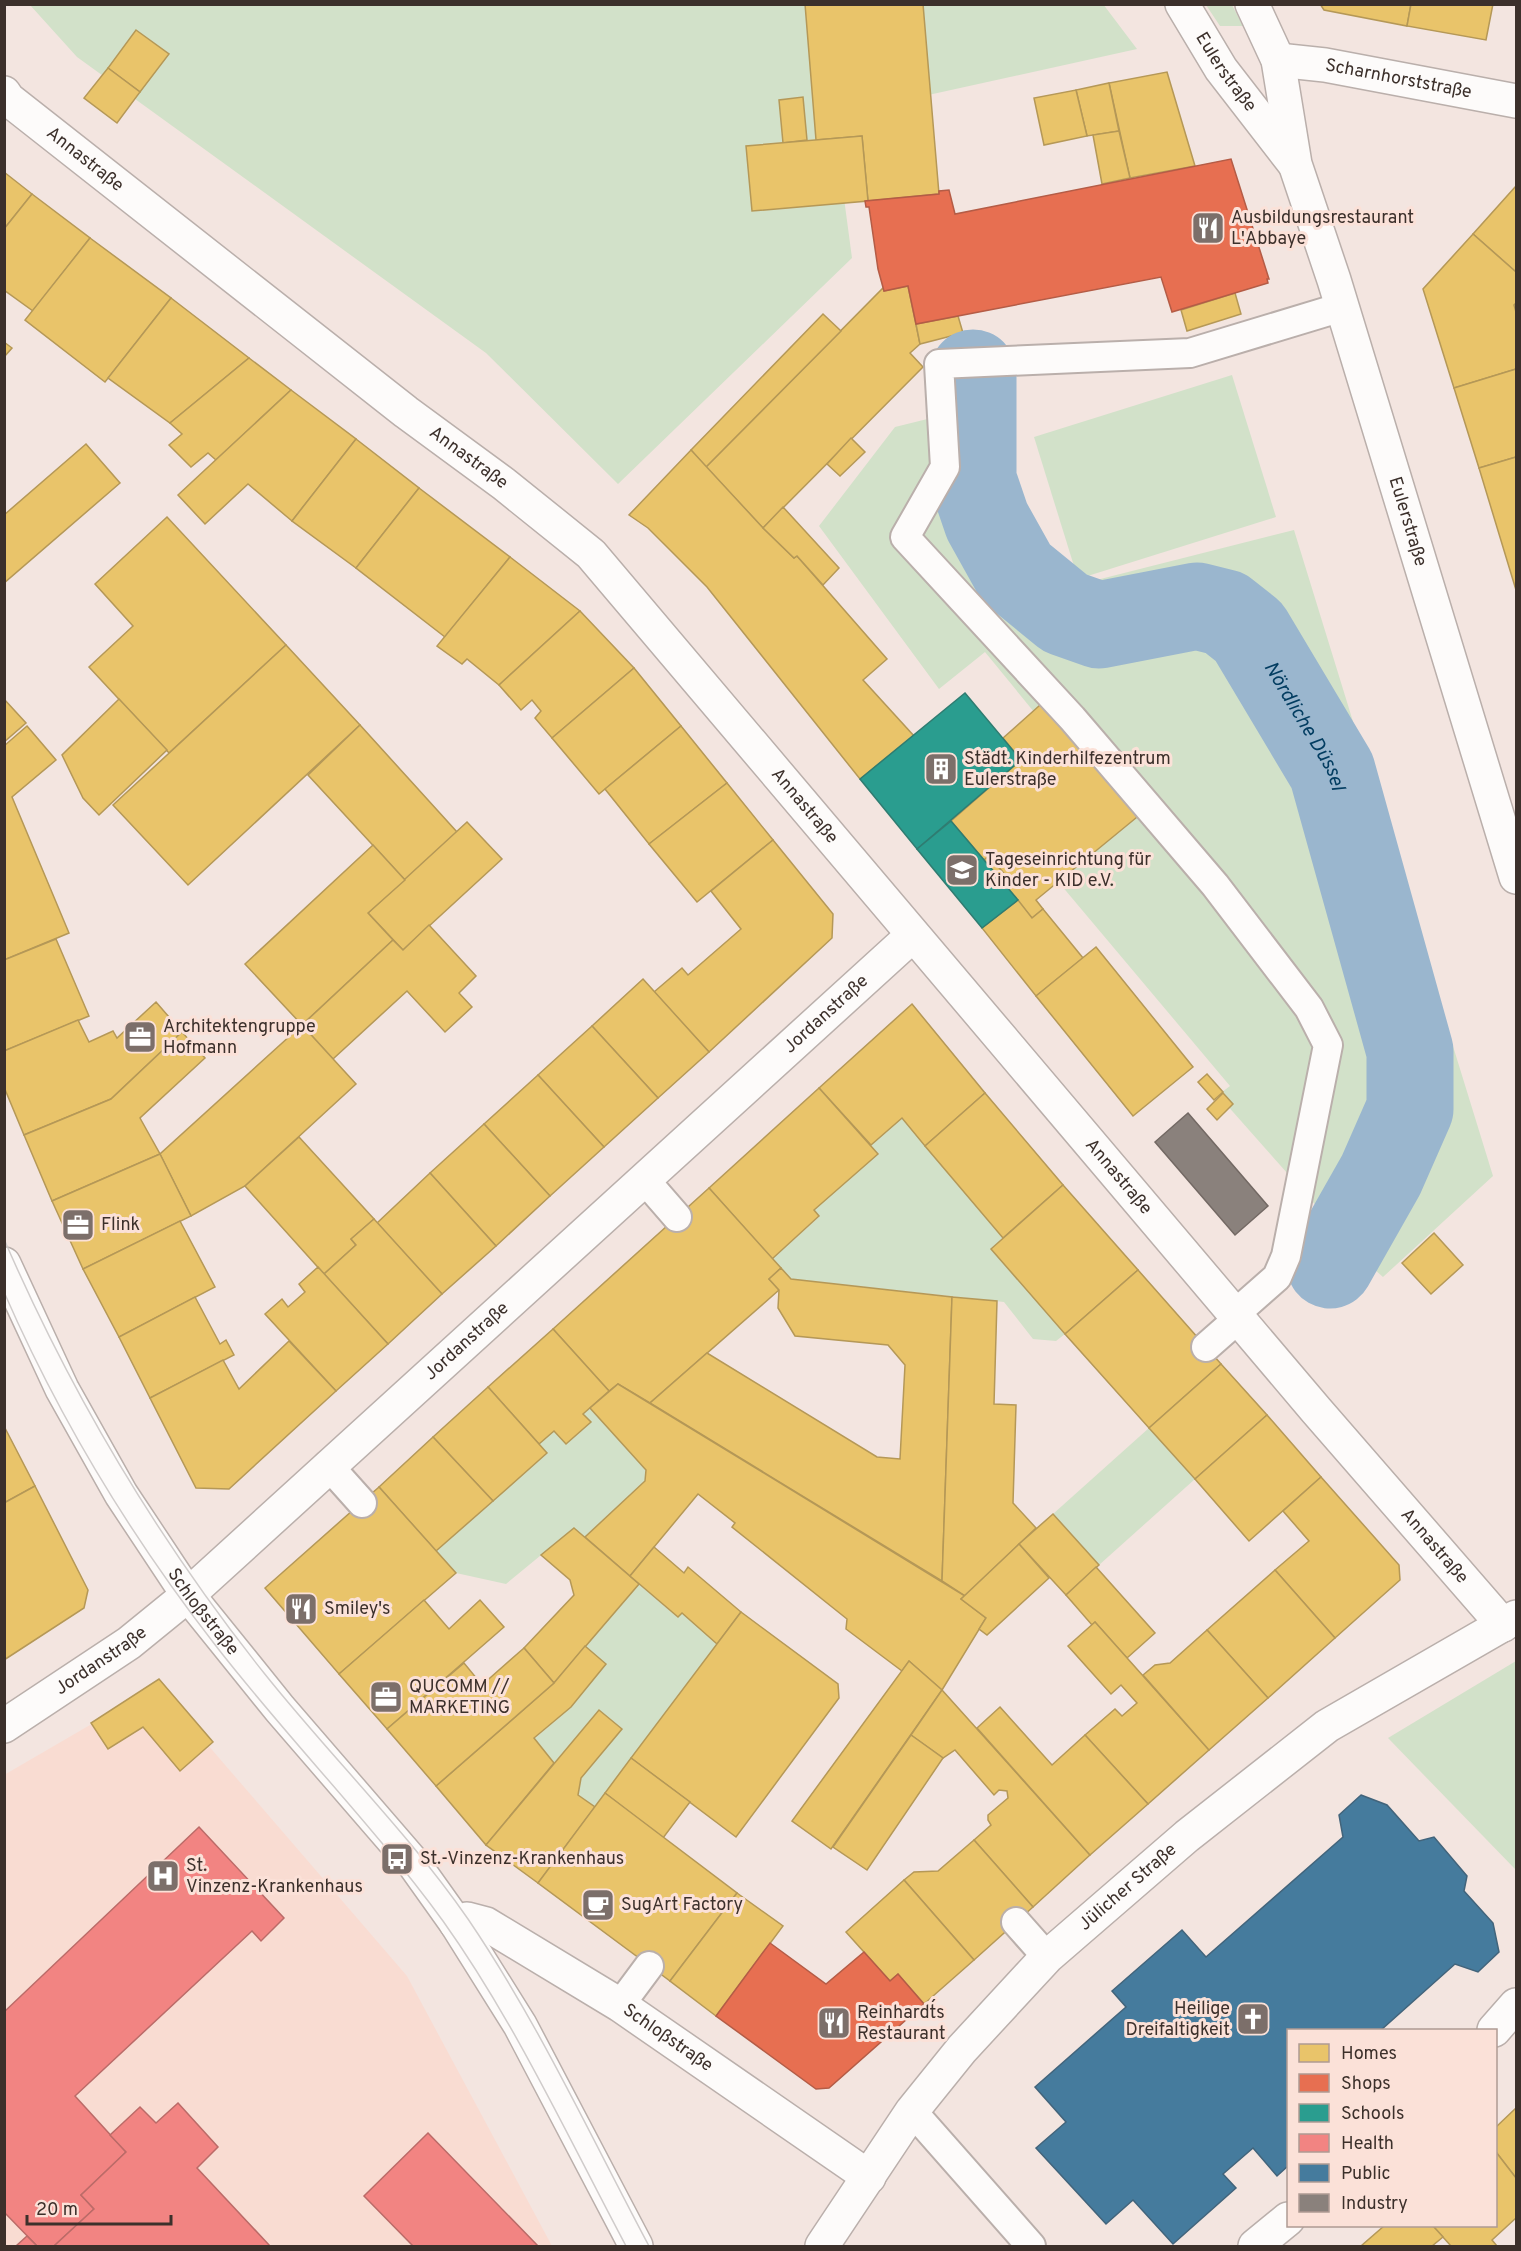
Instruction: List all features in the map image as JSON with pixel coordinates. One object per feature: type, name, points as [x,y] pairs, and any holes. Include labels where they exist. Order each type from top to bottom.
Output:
[{"type":"street","name":"Eulerstraße","points":[[1182,4],[1221,69],[1295,164]]},
{"type":"street","name":"Eulerstraße","points":[[1252,4],[1278,60],[1295,164],[1342,307],[1516,877]]},
{"type":"street","name":"Scharnhorststraße","points":[[1278,60],[1325,65],[1516,101]]},
{"type":"street","name":"Annastraße","points":[[4,93],[8,99],[406,412],[504,484],[591,554],[1316,1410],[1510,1621]]},
{"type":"street","name":"Jordanstraße","points":[[4,1726],[129,1643],[188,1595],[328,1465],[913,935]]},
{"type":"street","name":"Schloßstraße","points":[[4,1264],[62,1389],[121,1494],[188,1595],[280,1709],[414,1863],[456,1923],[520,2025],[636,2247]]},
{"type":"street","name":"Jülicher Straße","points":[[822,2247],[912,2111],[962,2049],[1047,1956],[1187,1836],[1327,1726],[1510,1621]]},
{"type":"street","name":"Schloßstraße","points":[[456,1923],[467,1919],[486,1924],[620,2005],[869,2177]]},
{"type":"street","points":[[1496,2029],[1516,2005]]},
{"type":"street","points":[[1255,2247],[1287,2220]]},
{"type":"lane","points":[[1206,1347],[1277,1277],[1286,1256],[1328,1045],[1309,1008],[1215,885],[1072,718],[905,537],[945,467],[939,364],[1190,353],[1342,307]]},
{"type":"lane","points":[[644,1179],[677,1216]]},
{"type":"lane","points":[[328,1465],[362,1503]]},
{"type":"lane","points":[[1016,1922],[1047,1956]]},
{"type":"lane","points":[[620,2005],[649,1966]]},
{"type":"lane","points":[[912,2111],[1031,2247]]},
{"type":"shaded area","name":"St. Vinzenz-Krankenhaus","points":[[157,1686],[407,1976],[552,2246],[5,2246],[4,1775]]},
{"type":"green space","points":[[1103,4],[1137,49],[833,116],[852,258],[618,484],[486,353],[77,57],[30,5]]},
{"type":"green space","points":[[1206,5],[1232,5],[1243,26],[1220,26]]},
{"type":"green space","points":[[1232,375],[1276,517],[1078,579],[1034,437]]},
{"type":"green space","points":[[976,407],[1021,567],[1061,589],[1294,530],[1493,1176],[1383,1277],[1366,1262],[1218,1095],[1230,1086],[1024,841],[1093,784],[985,652],[939,689],[819,526],[895,427]]},
{"type":"green space","points":[[902,1118],[1003,1238],[991,1249],[1065,1334],[1056,1341],[1033,1339],[1004,1302],[791,1279],[772,1259],[819,1217],[814,1210],[878,1154],[871,1145]]},
{"type":"green space","points":[[590,1408],[646,1470],[645,1481],[585,1537],[574,1528],[506,1584],[456,1573],[436,1551],[547,1453],[539,1444],[554,1431],[566,1444],[590,1423],[583,1414]]},
{"type":"green space","points":[[1149,1428],[1195,1479],[1099,1565],[1053,1514]]},
{"type":"green space","points":[[639,1584],[677,1617],[682,1613],[717,1644],[595,1807],[578,1795],[581,1778],[622,1729],[599,1710],[554,1763],[534,1739],[571,1707],[605,1664],[585,1646]]},
{"type":"green space","points":[[1516,1661],[1516,1870],[1388,1738]]},
{"type":"building: Homes","points":[[805,4],[923,4],[939,194],[868,201],[862,136],[816,140]]},
{"type":"building: Homes","points":[[1320,4],[1411,4],[1407,26],[1324,10]]},
{"type":"building: Homes","points":[[1411,4],[1493,4],[1486,40],[1407,26]]},
{"type":"building: Homes","points":[[136,30],[169,54],[140,92],[108,68]]},
{"type":"building: Homes","points":[[108,68],[140,92],[117,123],[84,98]]},
{"type":"building: Homes","points":[[1167,72],[1195,166],[1130,178],[1109,83]]},
{"type":"building: Homes","points":[[1109,83],[1119,131],[1087,136],[1076,90]]},
{"type":"building: Homes","points":[[1076,90],[1087,136],[1044,145],[1034,98]]},
{"type":"building: Homes","points":[[803,97],[807,140],[783,143],[779,100]]},
{"type":"building: Homes","points":[[1119,131],[1130,178],[1102,184],[1093,135]]},
{"type":"building: Homes","points":[[862,136],[868,201],[752,211],[746,146]]},
{"type":"building: Homes","points":[[4,172],[32,194],[4,229]]},
{"type":"building: Homes","points":[[1516,186],[1516,272],[1473,234]]},
{"type":"building: Homes","points":[[32,194],[90,238],[33,311],[4,290],[4,229]]},
{"type":"building: Homes","points":[[1473,234],[1516,272],[1516,303],[1514,305],[1516,369],[1454,388],[1423,289]]},
{"type":"building: Homes","points":[[90,238],[171,298],[105,382],[25,320]]},
{"type":"building: Homes","points":[[908,286],[920,344],[910,353],[923,367],[763,528],[706,467],[883,288],[884,291]]},
{"type":"building: Homes","points":[[1235,293],[1241,314],[1187,331],[1181,310]]},
{"type":"building: Homes","points":[[171,298],[249,358],[170,423],[108,378]]},
{"type":"building: Homes","points":[[823,314],[841,331],[706,467],[691,450]]},
{"type":"building: Homes","points":[[958,316],[963,333],[920,344],[916,324]]},
{"type":"building: Homes","points":[[4,342],[12,348],[4,357]]},
{"type":"building: Homes","points":[[249,358],[291,390],[216,460],[208,453],[191,467],[169,445],[182,434],[170,423]]},
{"type":"building: Homes","points":[[1516,369],[1516,457],[1479,468],[1454,388]]},
{"type":"building: Homes","points":[[291,390],[356,439],[292,521],[248,484],[205,524],[178,495]]},
{"type":"building: Homes","points":[[851,438],[865,452],[840,476],[827,464]]},
{"type":"building: Homes","points":[[356,439],[419,488],[356,568],[292,521]]},
{"type":"building: Homes","points":[[86,444],[120,483],[4,583],[4,515]]},
{"type":"building: Homes","points":[[691,450],[763,528],[794,558],[797,556],[887,659],[863,680],[914,736],[860,779],[707,587],[648,528],[629,515]]},
{"type":"building: Homes","points":[[1516,457],[1516,590],[1479,468]]},
{"type":"building: Homes","points":[[419,488],[510,557],[445,637],[356,568]]},
{"type":"building: Homes","points":[[783,507],[839,568],[823,585],[797,556],[794,558],[763,528]]},
{"type":"building: Homes","points":[[167,517],[286,645],[169,753],[89,667],[133,626],[95,584]]},
{"type":"building: Homes","points":[[510,557],[580,611],[499,685],[467,659],[462,664],[437,646]]},
{"type":"building: Homes","points":[[580,611],[634,668],[552,738],[535,718],[541,711],[532,700],[521,710],[499,685]]},
{"type":"building: Homes","points":[[286,645],[360,725],[188,885],[113,805]]},
{"type":"building: Homes","points":[[634,668],[681,726],[599,794],[552,738]]},
{"type":"building: Homes","points":[[1049,697],[1142,813],[1036,900],[1043,909],[1032,918],[1000,881],[1006,876],[989,856],[984,860],[951,821],[1021,760],[1003,738]]},
{"type":"building: Homes","points":[[4,699],[26,723],[4,742]]},
{"type":"building: Homes","points":[[119,699],[167,750],[99,815],[83,798],[62,755]]},
{"type":"building: Homes","points":[[360,725],[457,832],[405,880],[308,775]]},
{"type":"building: Homes","points":[[27,726],[56,760],[12,797],[69,933],[4,960],[4,746]]},
{"type":"building: Homes","points":[[681,726],[727,783],[649,844],[605,789]]},
{"type":"building: Homes","points":[[727,783],[773,840],[697,902],[649,844]]},
{"type":"building: Homes","points":[[467,822],[502,859],[403,950],[368,913]]},
{"type":"building: Homes","points":[[773,840],[833,914],[832,938],[709,1052],[654,992],[682,968],[688,975],[741,929],[711,891]]},
{"type":"building: Homes","points":[[373,845],[405,880],[368,913],[393,940],[302,1025],[245,964]]},
{"type":"building: Homes","points":[[989,856],[1006,876],[1000,881],[984,860]]},
{"type":"building: Homes","points":[[1018,900],[1032,918],[1043,909],[1083,958],[1036,996],[982,928]]},
{"type":"building: Homes","points":[[429,925],[476,976],[459,993],[472,1007],[445,1032],[407,991],[333,1059],[302,1025],[393,940],[403,950]]},
{"type":"building: Homes","points":[[56,939],[89,1016],[4,1051],[4,960]]},
{"type":"building: Homes","points":[[1096,947],[1193,1067],[1133,1116],[1036,996]]},
{"type":"building: Homes","points":[[643,979],[709,1052],[658,1098],[592,1026]]},
{"type":"building: Homes","points":[[156,1002],[182,1032],[111,1099],[24,1135],[4,1087],[4,1051],[78,1020],[89,1042],[113,1031],[117,1038]]},
{"type":"building: Homes","points":[[912,1004],[985,1093],[925,1146],[902,1118],[871,1145],[819,1088]]},
{"type":"building: Homes","points":[[302,1025],[356,1084],[245,1186],[191,1216],[160,1154]]},
{"type":"building: Homes","points":[[592,1026],[658,1098],[604,1147],[538,1075]]},
{"type":"building: Homes","points":[[182,1032],[205,1058],[140,1118],[160,1154],[52,1201],[24,1135],[111,1099]]},
{"type":"building: Homes","points":[[1207,1074],[1223,1092],[1214,1100],[1198,1082]]},
{"type":"building: Homes","points":[[538,1075],[604,1147],[550,1196],[484,1124]]},
{"type":"building: Homes","points":[[819,1088],[878,1154],[814,1210],[819,1216],[772,1259],[709,1188]]},
{"type":"building: Homes","points":[[985,1093],[1063,1185],[1003,1238],[925,1146]]},
{"type":"building: Homes","points":[[1223,1093],[1233,1104],[1217,1120],[1207,1109]]},
{"type":"building: Homes","points":[[484,1124],[550,1196],[496,1246],[430,1173]]},
{"type":"building: Homes","points":[[299,1137],[374,1219],[351,1239],[356,1245],[324,1274],[245,1186]]},
{"type":"building: Homes","points":[[160,1154],[191,1216],[83,1269],[52,1201]]},
{"type":"building: Homes","points":[[430,1173],[496,1246],[442,1294],[377,1223]]},
{"type":"building: Homes","points":[[1063,1185],[1138,1270],[1065,1334],[991,1249]]},
{"type":"building: Homes","points":[[709,1188],[781,1268],[769,1279],[779,1290],[650,1403],[618,1384],[609,1391],[553,1329]]},
{"type":"building: Homes","points":[[374,1219],[442,1294],[388,1344],[324,1274],[356,1245],[351,1239]]},
{"type":"building: Homes","points":[[180,1221],[215,1287],[119,1337],[83,1269]]},
{"type":"building: Homes","points":[[1434,1233],[1463,1265],[1431,1294],[1402,1263]]},
{"type":"building: Homes","points":[[318,1267],[388,1344],[336,1391],[265,1314],[282,1299],[288,1307],[305,1292],[299,1284]]},
{"type":"building: Homes","points":[[781,1268],[791,1279],[952,1297],[942,1581],[650,1403],[707,1353],[877,1457],[900,1459],[905,1365],[888,1345],[795,1336],[778,1308],[779,1290],[769,1279]]},
{"type":"building: Homes","points":[[1138,1270],[1221,1364],[1149,1428],[1065,1334]]},
{"type":"building: Homes","points":[[195,1297],[220,1344],[226,1340],[234,1355],[150,1398],[119,1337]]},
{"type":"building: Homes","points":[[952,1297],[997,1301],[994,1404],[1016,1405],[1013,1503],[1036,1528],[965,1596],[942,1581]]},
{"type":"building: Homes","points":[[553,1329],[609,1391],[583,1414],[591,1422],[566,1444],[554,1431],[539,1444],[488,1387]]},
{"type":"building: Homes","points":[[289,1341],[336,1391],[229,1489],[196,1488],[150,1398],[223,1360],[239,1389]]},
{"type":"building: Homes","points":[[1221,1364],[1267,1415],[1195,1479],[1149,1428]]},
{"type":"building: Homes","points":[[618,1384],[965,1596],[961,1599],[986,1618],[942,1690],[909,1661],[902,1671],[846,1629],[847,1619],[732,1527],[735,1523],[698,1494],[630,1576],[585,1537],[645,1481],[646,1470],[590,1408]]},
{"type":"building: Homes","points":[[488,1387],[547,1453],[493,1501],[433,1437]]},
{"type":"building: Homes","points":[[1267,1415],[1321,1477],[1249,1541],[1195,1479]]},
{"type":"building: Homes","points":[[4,1429],[35,1486],[4,1503]]},
{"type":"building: Homes","points":[[433,1437],[493,1501],[436,1551],[379,1487]]},
{"type":"building: Homes","points":[[1321,1477],[1399,1565],[1400,1580],[1335,1638],[1275,1570],[1309,1541],[1283,1511]]},
{"type":"building: Homes","points":[[35,1486],[88,1590],[84,1608],[4,1660],[4,1503]]},
{"type":"building: Homes","points":[[379,1487],[456,1573],[339,1674],[265,1588]]},
{"type":"building: Homes","points":[[1053,1514],[1099,1565],[1066,1595],[1019,1544]]},
{"type":"building: Homes","points":[[574,1528],[639,1584],[554,1683],[524,1648],[574,1595],[570,1580],[541,1555]]},
{"type":"building: Homes","points":[[1019,1544],[1049,1578],[987,1635],[979,1629],[986,1618],[961,1599]]},
{"type":"building: Homes","points":[[654,1547],[684,1573],[688,1567],[741,1612],[717,1644],[682,1613],[678,1617],[630,1576]]},
{"type":"building: Homes","points":[[1096,1567],[1155,1633],[1127,1658],[1095,1622],[1092,1625],[1066,1595]]},
{"type":"building: Homes","points":[[1275,1570],[1335,1638],[1268,1698],[1207,1630]]},
{"type":"building: Homes","points":[[424,1600],[449,1629],[480,1600],[504,1627],[387,1729],[339,1674]]},
{"type":"building: Homes","points":[[741,1612],[838,1684],[839,1698],[736,1837],[631,1758]]},
{"type":"building: Homes","points":[[1095,1622],[1209,1750],[1148,1804],[1085,1735],[1115,1709],[1122,1716],[1137,1703],[1121,1685],[1111,1694],[1068,1646]]},
{"type":"building: Homes","points":[[1207,1630],[1268,1698],[1209,1750],[1143,1675],[1155,1665],[1170,1663]]},
{"type":"building: Homes","points":[[585,1646],[606,1664],[571,1707],[534,1738],[554,1763],[486,1845],[436,1786],[554,1683]]},
{"type":"building: Homes","points":[[524,1648],[554,1683],[436,1786],[387,1729],[464,1663],[482,1685]]},
{"type":"building: Homes","points":[[909,1661],[942,1690],[831,1849],[792,1821]]},
{"type":"building: Homes","points":[[159,1679],[213,1742],[180,1771],[143,1727],[108,1749],[91,1723]]},
{"type":"building: Homes","points":[[942,1690],[1090,1855],[1033,1907],[974,1840],[991,1825],[988,1815],[1008,1798],[1007,1791],[999,1790],[994,1795],[955,1750],[943,1758],[911,1735]]},
{"type":"building: Homes","points":[[1000,1707],[1052,1765],[1085,1735],[1148,1804],[1090,1855],[977,1728]]},
{"type":"building: Homes","points":[[599,1710],[622,1729],[581,1778],[578,1795],[595,1807],[538,1883],[486,1845]]},
{"type":"building: Homes","points":[[911,1735],[943,1758],[867,1870],[833,1847]]},
{"type":"building: Homes","points":[[631,1758],[690,1802],[663,1838],[605,1793]]},
{"type":"building: Homes","points":[[605,1793],[737,1893],[670,1981],[538,1883]]},
{"type":"building: Homes","points":[[974,1840],[1033,1907],[974,1960],[904,1880],[914,1872],[938,1871]]},
{"type":"building: Homes","points":[[904,1880],[974,1960],[924,2004],[898,1974],[890,1981],[846,1932]]},
{"type":"building: Homes","points":[[737,1893],[783,1926],[716,2016],[670,1981]]},
{"type":"building: Homes","points":[[1516,2108],[1516,2178],[1497,2153],[1497,2126]]},
{"type":"building: Homes","points":[[1497,2153],[1516,2178],[1516,2218],[1492,2240],[1497,2246],[1451,2246],[1434,2227],[1497,2227]]},
{"type":"building: Homes","points":[[1383,2227],[1434,2227],[1443,2237],[1432,2246],[1361,2246]]},
{"type":"building: Shops","points":[[1231,159],[1269,279],[1267,279],[1268,283],[1172,312],[1161,277],[916,324],[908,286],[884,291],[878,269],[869,207],[866,207],[865,201],[939,194],[939,191],[949,190],[955,214]]},
{"type":"building: Shops","points":[[770,1943],[826,1984],[864,1952],[890,1981],[898,1974],[924,2004],[829,2088],[816,2089],[716,2016]]},
{"type":"building: Schools","name":"Städt. Kinderhilfezentrum Eulerstraße","points":[[965,693],[1021,760],[917,849],[860,779]]},
{"type":"building: Schools","points":[[951,821],[1018,900],[982,928],[917,849]]},
{"type":"building: Health","points":[[199,1827],[284,1918],[261,1941],[252,1931],[75,2096],[126,2152],[81,2195],[94,2209],[54,2246],[37,2246],[4,2212],[4,2012]]},
{"type":"building: Health","points":[[178,2103],[218,2147],[197,2168],[270,2246],[54,2246],[94,2209],[81,2195],[126,2152],[110,2135],[140,2107],[156,2123]]},
{"type":"building: Health","points":[[428,2133],[538,2246],[413,2246],[364,2196]]},
{"type":"building: Health","points":[[27,2236],[37,2246],[16,2246]]},
{"type":"building: Public","name":"Heilige Dreifaltigkeit","points":[[1361,1795],[1387,1805],[1419,1841],[1434,1837],[1467,1876],[1464,1891],[1493,1923],[1499,1952],[1478,1972],[1455,1964],[1382,2029],[1287,2029],[1287,2167],[1277,2176],[1253,2148],[1223,2174],[1236,2188],[1173,2244],[1133,2200],[1106,2224],[1036,2148],[1066,2122],[1035,2087],[1126,2007],[1112,1991],[1182,1930],[1206,1957],[1343,1837],[1339,1815]]},
{"type":"building: Industry","points":[[1188,1113],[1268,1206],[1235,1235],[1155,1142]]},
{"type":"waterway","name":"Nördliche Düssel","points":[[973,373],[973,480],[987,521],[1016,573],[1065,613],[1099,625],[1197,606],[1225,613],[1249,632],[1332,771],[1410,1051],[1410,1109],[1381,1175],[1330,1265]]},
{"type":"tram line","points":[[4,1239],[58,1354],[88,1410],[153,1519],[225,1623],[264,1673],[420,1855],[468,1919],[541,2039],[649,2246]]},
{"type":"tram line","points":[[4,1292],[25,1339],[73,1431],[155,1563],[244,1681],[416,1885],[469,1959],[540,2081],[626,2246]]},
{"type":"place","name":"Ausbildungsrestaurant L'Abbaye","points":[[1208,228]]},
{"type":"place","name":"Städt. Kinderhilfezentrum Eulerstraße","points":[[941,769]]},
{"type":"place","name":"Tageseinrichtung für Kinder - KID e.V.","points":[[962,870]]},
{"type":"place","name":"Architektengruppe Hofmann","points":[[140,1037]]},
{"type":"place","name":"Flink","points":[[78,1225]]},
{"type":"place","name":"Smiley's","points":[[301,1609]]},
{"type":"place","name":"QUCOMM // MARKETING","points":[[386,1697]]},
{"type":"place","name":"St.-Vinzenz-Krankenhaus","points":[[397,1859]]},
{"type":"place","name":"St. Vinzenz-Krankenhaus","points":[[163,1876]]},
{"type":"place","name":"SugArt Factory","points":[[598,1905]]},
{"type":"place","name":"Heilige Dreifaltigkeit","points":[[1253,2019]]},
{"type":"place","name":"Reinhardt´s Restaurant","points":[[834,2023]]}]
